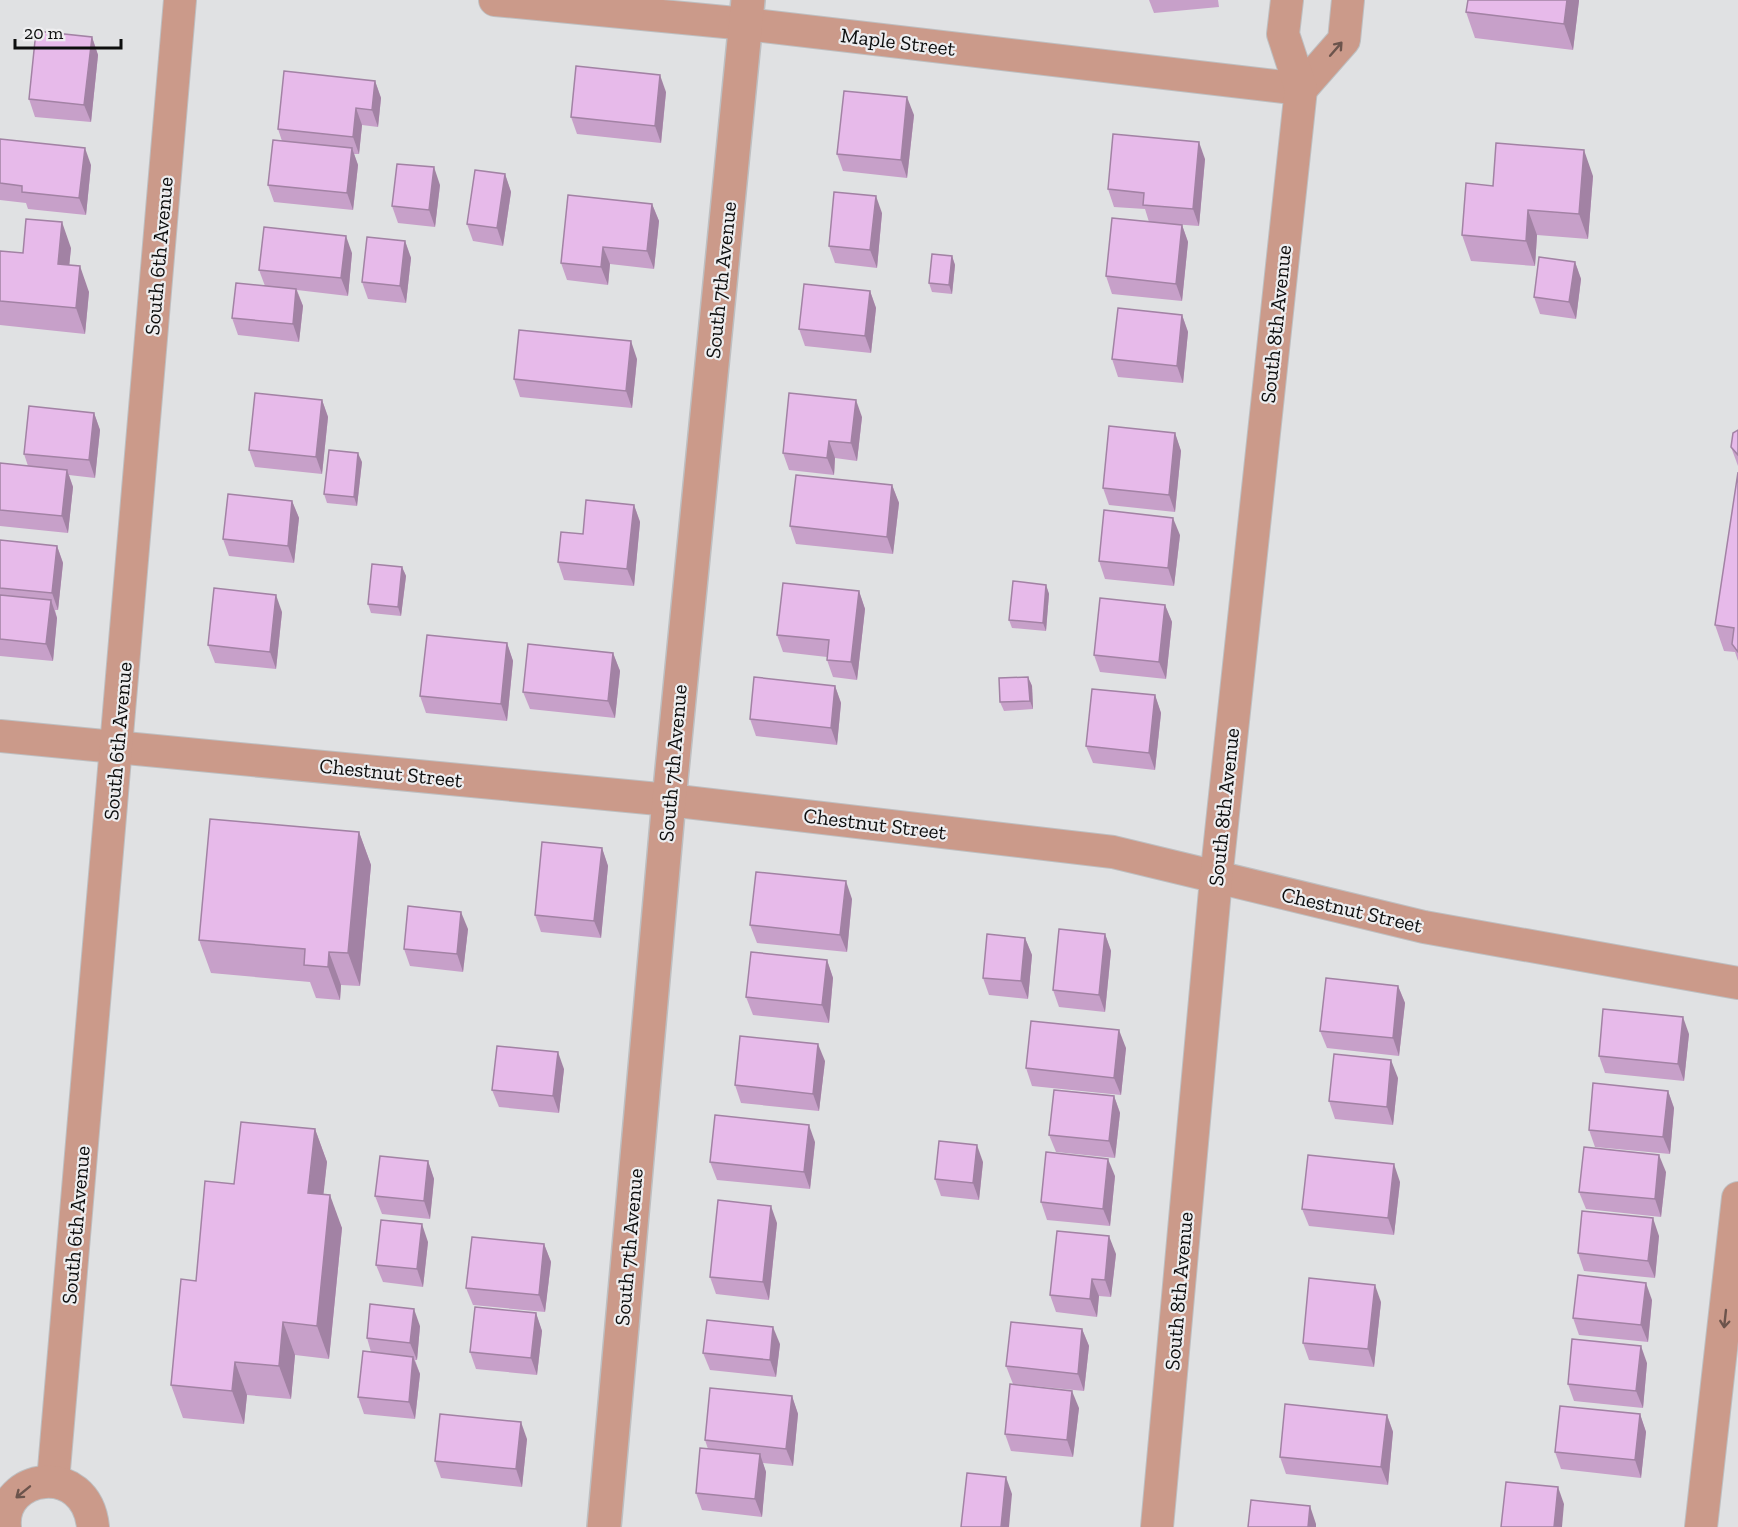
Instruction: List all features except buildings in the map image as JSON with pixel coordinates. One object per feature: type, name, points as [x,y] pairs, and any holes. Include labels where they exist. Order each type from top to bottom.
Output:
[{"type":"street","name":"South 6th Avenue","points":[[53,1481],[118,747],[180,0]]},
{"type":"street","name":"Maple Street","points":[[495,0],[747,12],[1301,88]]},
{"type":"street","name":"South 8th Avenue","points":[[1157,1527],[1216,879],[1301,88],[1283,34],[1287,0]]},
{"type":"street","points":[[1301,88],[1344,40],[1348,0]]},
{"type":"street","name":"South 7th Avenue","points":[[604,1527],[669,800],[747,12]]},
{"type":"street","name":"Chestnut Street","points":[[0,736],[669,800],[1113,852],[1216,879],[1424,927],[1738,983]]},
{"type":"street","points":[[1701,1527],[1738,1198]]},
{"type":"street","points":[[3,1522],[10,1504],[21,1491],[36,1483],[53,1481],[70,1486],[83,1497],[91,1512],[93,1527]]}]
